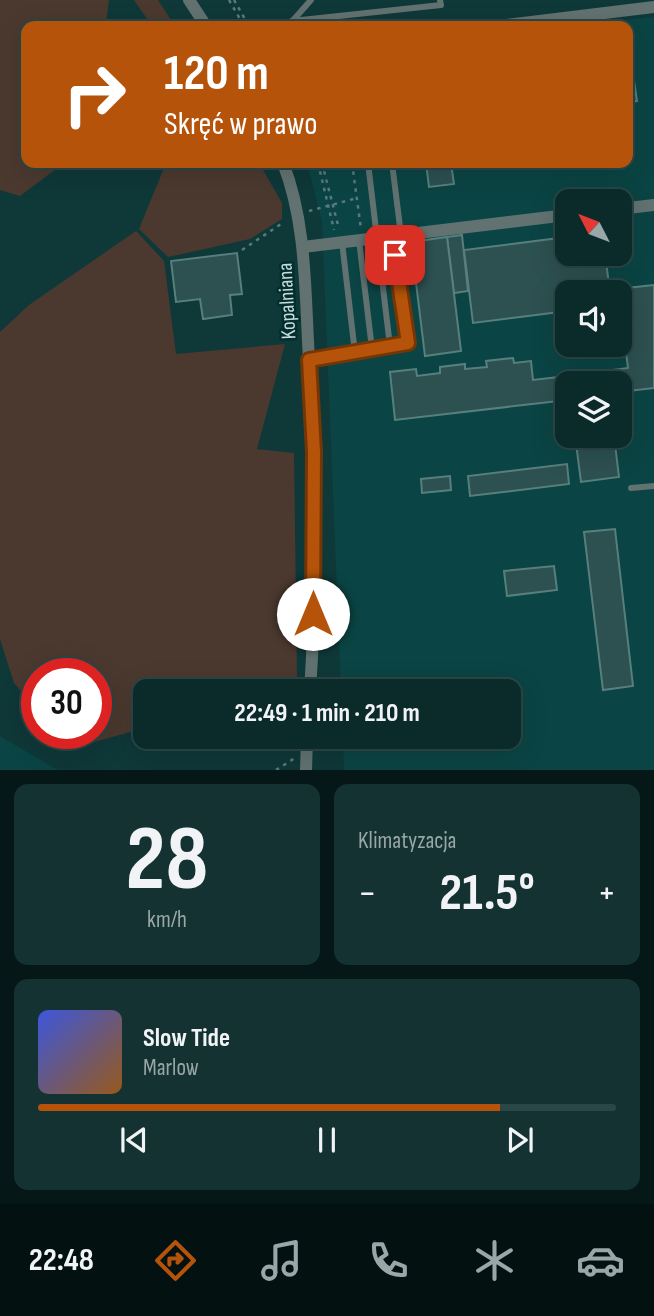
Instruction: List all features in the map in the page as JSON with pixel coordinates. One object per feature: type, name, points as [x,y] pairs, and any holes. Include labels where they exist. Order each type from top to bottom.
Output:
[{"type":"street","points":[[189,0],[203,21]]},
{"type":"street","points":[[539,21],[654,7]]},
{"type":"street","name":"Kopalniana","points":[[285,168],[290,179],[303,247],[314,452],[311,679]]},
{"type":"street","points":[[632,208],[654,205]]},
{"type":"street","points":[[303,247],[340,243],[360,236],[397,236],[555,216]]},
{"type":"street","points":[[306,770],[307,749]]},
{"type":"lane","points":[[293,21],[311,0]]},
{"type":"lane","points":[[314,21],[441,5],[440,0]]},
{"type":"lane","points":[[369,168],[390,346]]},
{"type":"lane","points":[[309,360],[408,343],[392,168]]},
{"type":"lane","points":[[360,236],[372,349]]},
{"type":"lane","points":[[340,243],[355,353]]},
{"type":"lane","points":[[631,488],[654,486]]},
{"type":"path","points":[[231,0],[244,21]]},
{"type":"path","points":[[321,168],[340,243]]},
{"type":"path","points":[[353,168],[360,236]]},
{"type":"path","points":[[276,770],[300,749]]},
{"type":"shaded area","points":[[0,0],[109,0],[106,21],[21,21],[21,168],[57,168],[20,196],[0,190]]},
{"type":"shaded area","points":[[134,0],[158,0],[172,21],[149,21]]},
{"type":"shaded area","points":[[654,17],[654,770],[344,770],[343,749],[521,749],[521,679],[341,679],[322,222],[308,168],[633,168],[633,21],[615,21]]},
{"type":"shaded area","points":[[164,168],[262,168],[282,203],[282,219],[250,239],[168,257],[139,229]]},
{"type":"shaded area","points":[[136,231],[164,261],[176,354],[285,344],[257,449],[294,453],[297,679],[133,679],[133,731],[112,737],[112,658],[21,658],[21,691],[14,683],[0,639],[0,332],[29,305]]},
{"type":"shaded area","points":[[0,736],[58,770],[0,770]]},
{"type":"building","points":[[633,74],[637,101],[633,101]]},
{"type":"building","points":[[427,168],[452,168],[454,184],[429,187]]},
{"type":"building","points":[[462,235],[468,291],[454,293],[447,237]]},
{"type":"building","points":[[447,237],[461,351],[425,356],[411,242]]},
{"type":"building","points":[[555,239],[555,266],[607,266],[608,280],[555,280],[555,313],[473,323],[464,250]]},
{"type":"building","points":[[237,253],[242,294],[230,295],[232,315],[203,319],[200,299],[176,302],[171,261]]},
{"type":"building","points":[[654,285],[654,388],[632,391],[632,371],[606,371],[628,368],[627,357],[632,357],[632,287]]},
{"type":"building","points":[[513,358],[514,363],[531,361],[533,380],[555,377],[555,401],[395,420],[390,372],[416,369],[417,376],[440,373],[440,367],[465,364],[465,369],[487,367],[486,361]]},
{"type":"building","points":[[577,448],[615,448],[619,477],[581,482]]},
{"type":"building","points":[[567,464],[569,484],[470,496],[468,476]]},
{"type":"building","points":[[450,476],[451,490],[422,493],[421,479]]},
{"type":"building","points":[[615,529],[633,686],[603,690],[584,532]]},
{"type":"building","points":[[554,566],[557,590],[507,596],[504,571]]},
{"type":"route","points":[[313,614],[314,452],[309,360],[408,343],[395,255]]}]
